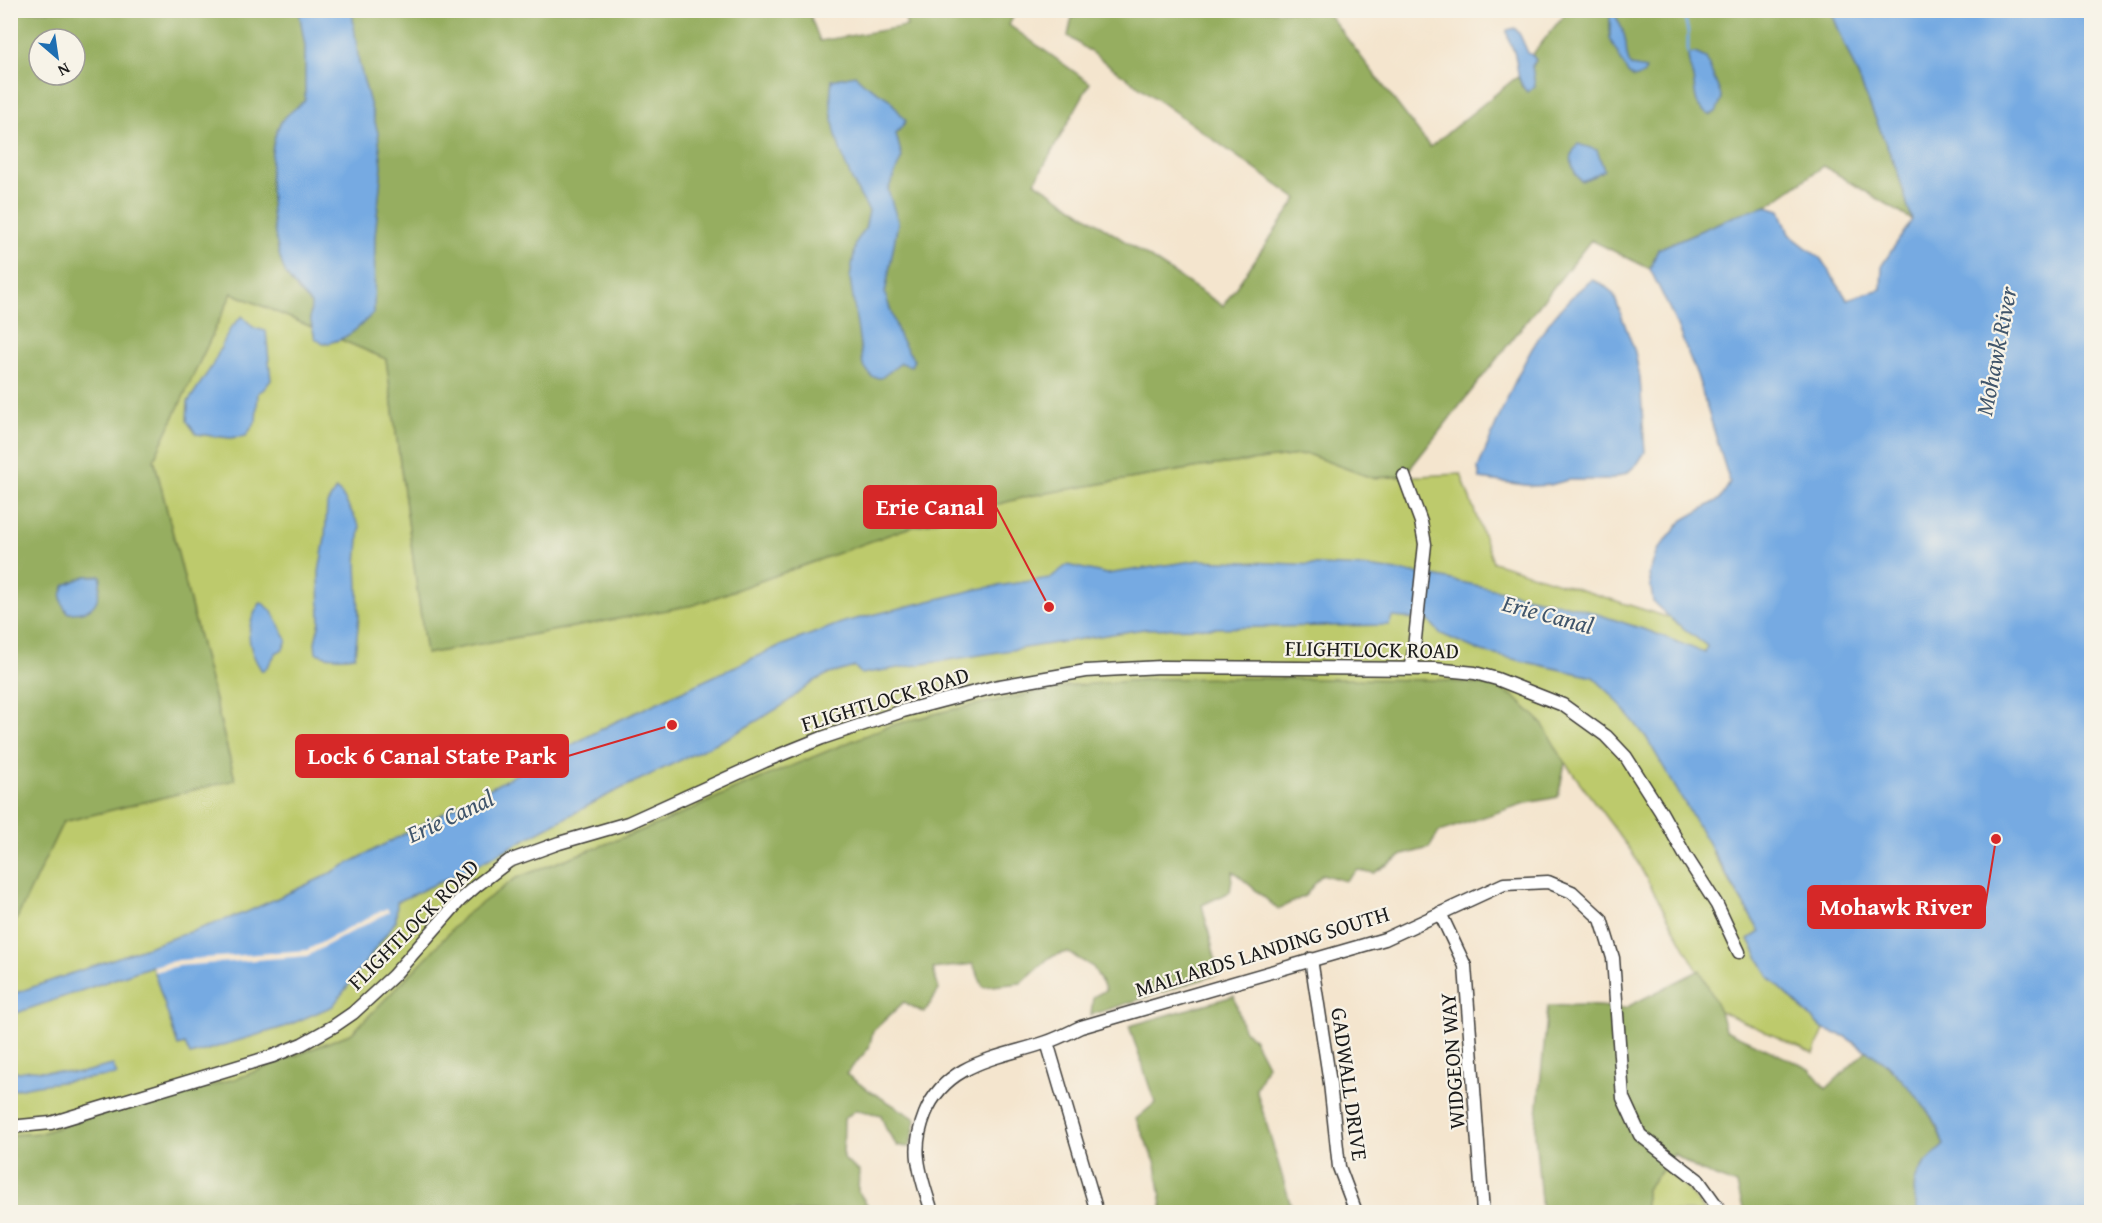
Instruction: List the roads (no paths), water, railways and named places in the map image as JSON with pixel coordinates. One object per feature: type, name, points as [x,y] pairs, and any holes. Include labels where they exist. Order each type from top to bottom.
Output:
[{"type":"street","points":[[1404,476],[1421,522],[1425,544],[1412,667]]},
{"type":"street","name":"FLIGHTLOCK ROAD","points":[[10,1127],[51,1123],[273,1056],[302,1044],[334,1026],[379,990],[460,900],[509,861],[559,843],[628,823],[822,738],[903,711],[994,687],[1086,670],[1161,667],[1412,667],[1475,673],[1497,679],[1563,705],[1606,736],[1626,757],[1716,905],[1739,952]]},
{"type":"street","name":"MALLARDS LANDING SOUTH","points":[[932,1212],[920,1173],[918,1140],[929,1104],[952,1077],[970,1067],[1009,1052],[1047,1042],[1081,1027],[1385,939],[1504,884],[1548,882],[1572,891],[1601,919],[1613,958],[1623,1098],[1640,1135],[1698,1180],[1721,1212]]},
{"type":"street","name":"WIDGEON WAY","points":[[1440,913],[1465,966],[1484,1212]]},
{"type":"street","name":"GADWALL DRIVE","points":[[1311,959],[1340,1167],[1356,1212]]},
{"type":"street","points":[[1047,1042],[1097,1212]]},
{"type":"water","points":[[299,11],[352,11],[359,63],[378,133],[382,166],[375,237],[374,312],[345,337],[323,344],[315,338],[310,318],[311,304],[289,280],[281,262],[271,199],[270,176],[275,136],[283,119],[305,100],[305,46]]},
{"type":"water","points":[[1610,11],[1614,11],[1623,31],[1631,66],[1646,69],[1643,75],[1634,78],[1628,73],[1610,39]]},
{"type":"water","points":[[1831,11],[2091,11],[2091,1212],[1918,1212],[1914,1190],[1915,1181],[1922,1167],[1944,1145],[1936,1123],[1915,1094],[1887,1064],[1844,1036],[1824,1030],[1769,977],[1749,939],[1760,932],[1646,737],[1613,696],[1593,677],[1482,652],[1441,634],[1428,620],[1392,617],[1389,625],[1144,629],[861,674],[855,667],[826,675],[782,706],[731,736],[610,794],[481,863],[397,902],[396,921],[333,1006],[284,1027],[190,1055],[185,1044],[178,1046],[152,966],[11,1015],[10,995],[247,912],[321,878],[613,723],[777,647],[844,622],[978,589],[1050,578],[1067,565],[1107,574],[1199,560],[1366,567],[1429,575],[1579,608],[1652,632],[1705,653],[1707,646],[1653,602],[1649,574],[1657,551],[1683,520],[1720,499],[1730,483],[1697,375],[1672,314],[1650,269],[1658,249],[1739,214],[1767,206],[1780,210],[1789,234],[1821,259],[1847,299],[1881,289],[1882,265],[1912,220],[1898,173]]},
{"type":"water","points":[[1515,28],[1528,53],[1536,60],[1532,66],[1535,86],[1527,92],[1519,77],[1515,55],[1508,36],[1507,30]]},
{"type":"water","points":[[1695,53],[1706,58],[1722,98],[1716,112],[1710,115],[1701,108],[1696,100],[1688,54]]},
{"type":"water","points":[[855,75],[889,99],[906,121],[896,134],[902,157],[888,190],[898,222],[885,294],[900,338],[914,360],[911,366],[901,363],[881,378],[872,377],[863,365],[850,278],[856,242],[865,229],[869,211],[846,165],[832,113],[832,80]]},
{"type":"water","points":[[1578,144],[1597,150],[1604,170],[1581,181],[1575,172],[1571,158]]},
{"type":"water","points":[[1592,280],[1602,284],[1613,293],[1635,352],[1640,378],[1645,452],[1638,463],[1627,473],[1608,480],[1568,480],[1550,485],[1533,486],[1480,479],[1478,468],[1510,391],[1537,341],[1552,318]]},
{"type":"water","points":[[242,316],[254,328],[266,331],[271,380],[258,393],[256,421],[246,436],[230,438],[196,434],[187,421],[188,402],[212,366],[230,329]]},
{"type":"water","points":[[336,489],[342,495],[360,527],[357,563],[359,616],[355,656],[344,657],[330,657],[316,653],[315,642],[320,621],[319,572],[325,538],[327,504]]},
{"type":"water","points":[[86,576],[101,576],[97,599],[90,609],[68,613],[61,599],[65,585]]},
{"type":"water","points":[[261,602],[271,610],[287,640],[283,649],[276,653],[262,671],[250,645],[249,636],[252,620]]},
{"type":"water","points":[[113,1065],[117,1075],[11,1090],[11,1068],[18,1072],[30,1070],[80,1073]]},
{"type":"waterway","points":[[1683,10],[1688,32],[1688,54]]},
{"type":"place","name":"Erie Canal","points":[[1049,607]]},
{"type":"place","name":"Lock 6 Canal State Park","points":[[672,725]]},
{"type":"place","name":"Mohawk River","points":[[1996,839]]}]
